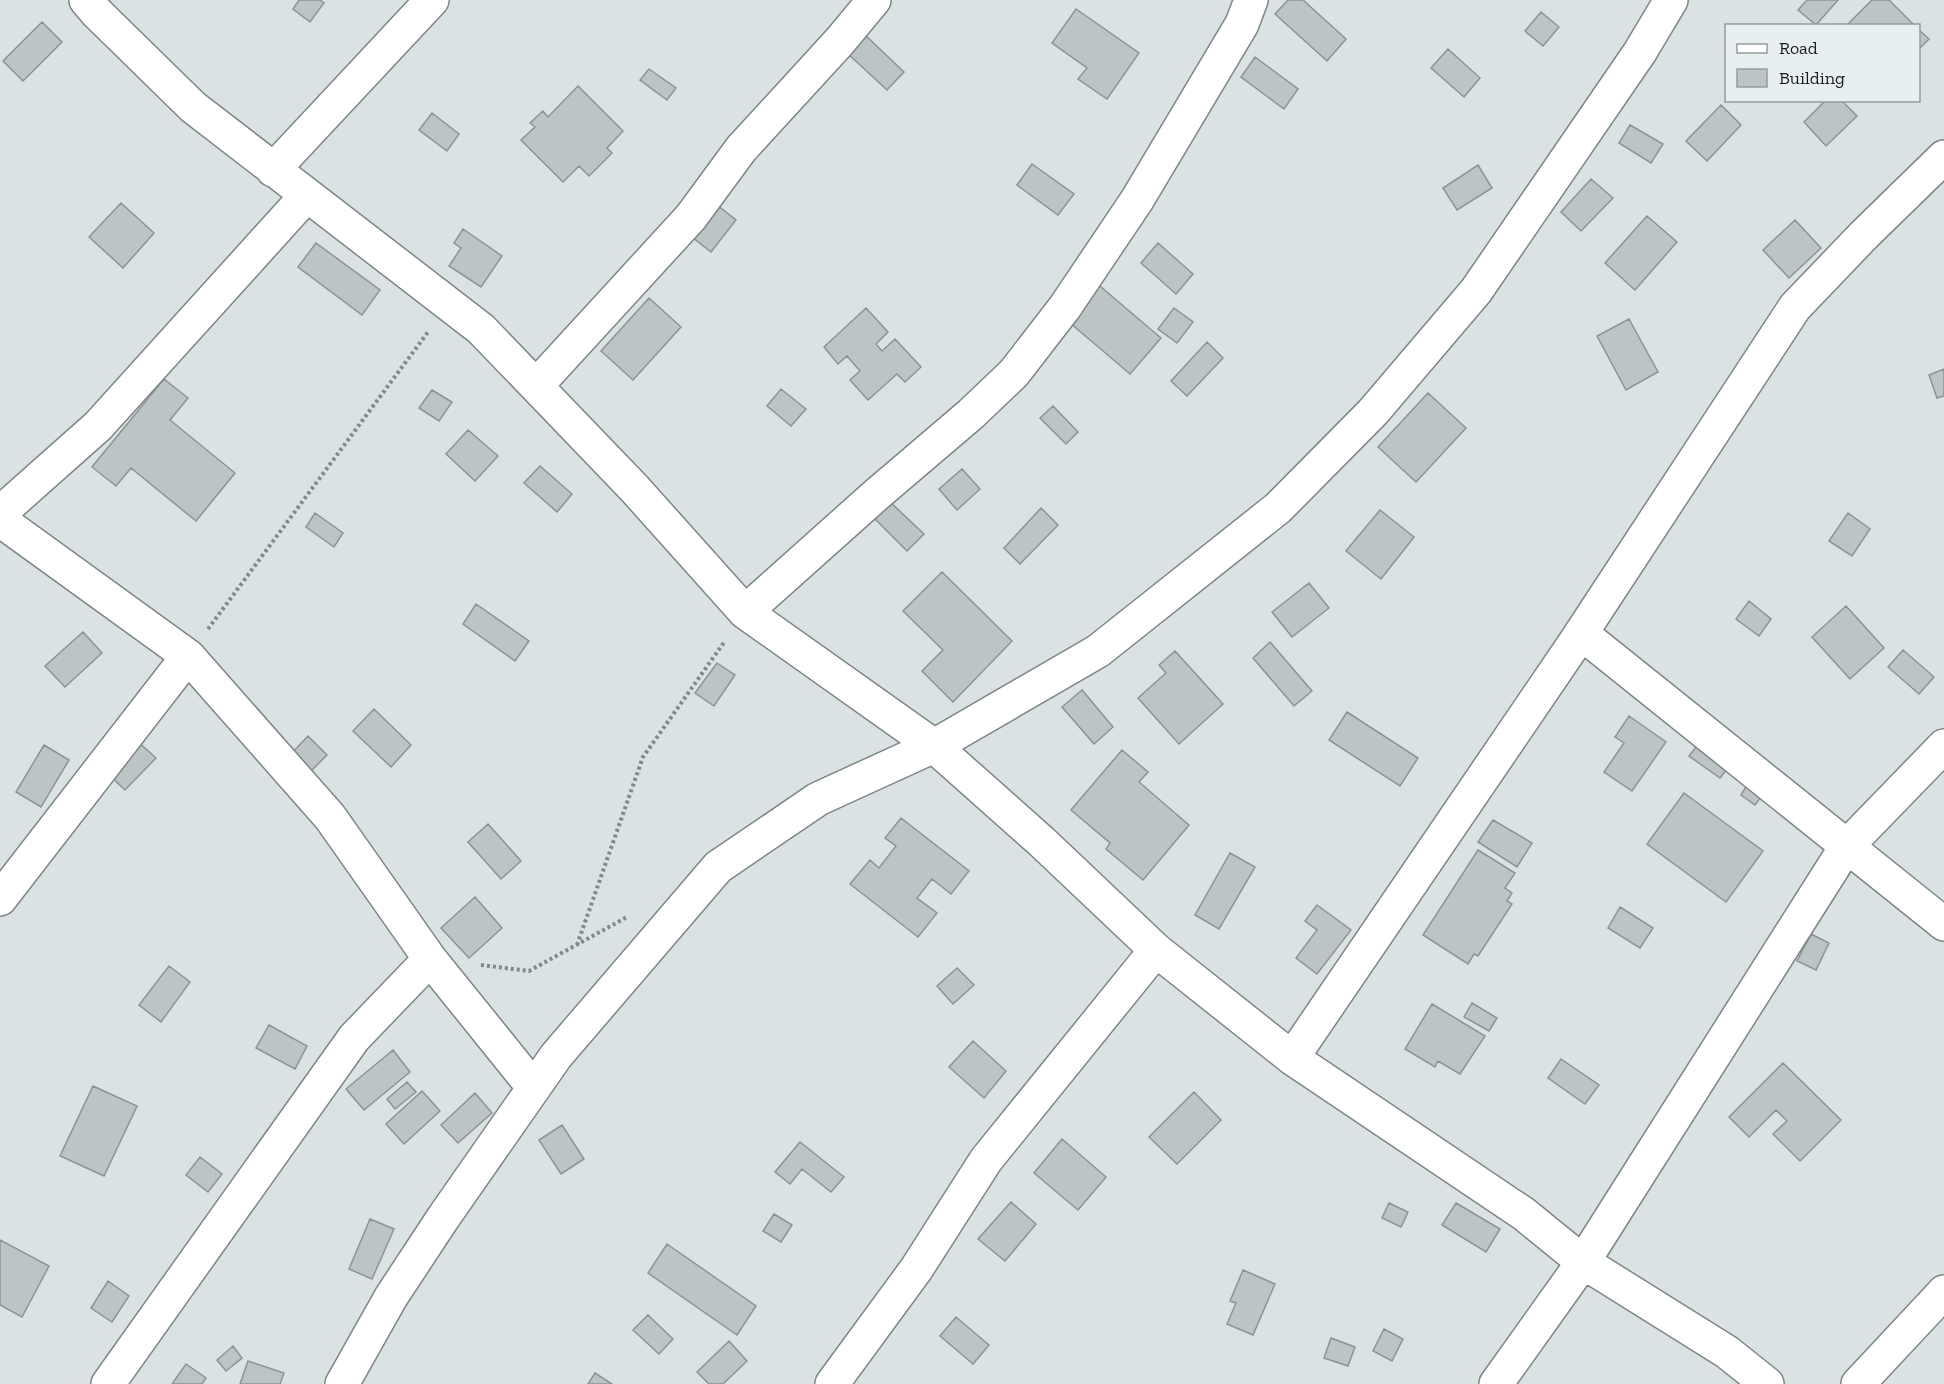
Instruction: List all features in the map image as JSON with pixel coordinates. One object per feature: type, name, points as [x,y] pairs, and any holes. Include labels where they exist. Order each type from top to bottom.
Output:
[{"type":"street","points":[[87,0],[97,13],[194,107],[481,329],[634,488],[745,612],[934,746],[1042,842],[1156,950],[1292,1058],[1524,1214],[1583,1262],[1727,1352],[1767,1384]]},
{"type":"street","points":[[273,170],[432,0]]},
{"type":"street","points":[[536,386],[691,217],[741,149],[840,41],[874,0]]},
{"type":"street","points":[[745,612],[971,414],[1014,373],[1065,307],[1137,200],[1242,24],[1251,0]]},
{"type":"street","points":[[342,1384],[391,1297],[556,1056],[717,867],[818,799],[934,746],[1098,651],[1278,508],[1373,412],[1476,291],[1640,52],[1671,0]]},
{"type":"street","points":[[1292,1058],[1581,633],[1795,307],[1944,157]]},
{"type":"street","points":[[0,513],[98,426],[307,195]]},
{"type":"street","points":[[0,520],[188,657],[330,817],[430,959],[534,1088]]},
{"type":"street","points":[[1581,633],[1944,924]]},
{"type":"street","points":[[0,899],[188,657]]},
{"type":"street","points":[[1496,1384],[1583,1262],[1846,847],[1944,746]]},
{"type":"street","points":[[832,1384],[917,1268],[986,1160],[1156,950]]},
{"type":"street","points":[[108,1384],[354,1038],[430,959]]},
{"type":"street","points":[[1858,1384],[1944,1292]]},
{"type":"path","points":[[188,657],[448,304]]},
{"type":"path","points":[[577,945],[643,757],[745,612]]},
{"type":"path","points":[[430,959],[530,971],[627,917]]},
{"type":"building","points":[[299,0],[320,0],[324,3],[310,22],[293,9]]},
{"type":"building","points":[[1288,0],[1303,0],[1346,39],[1327,61],[1275,14]]},
{"type":"building","points":[[1807,0],[1838,0],[1817,24],[1798,10]]},
{"type":"building","points":[[1872,0],[1889,0],[1913,24],[1848,24]]},
{"type":"building","points":[[1076,9],[1139,53],[1107,99],[1078,79],[1087,68],[1052,43]]},
{"type":"building","points":[[1541,12],[1559,27],[1543,46],[1525,31]]},
{"type":"building","points":[[42,22],[62,42],[23,81],[3,61]]},
{"type":"building","points":[[1920,31],[1929,39],[1920,48]]},
{"type":"building","points":[[864,34],[904,72],[887,90],[846,52]]},
{"type":"building","points":[[1448,49],[1480,78],[1464,97],[1431,68]]},
{"type":"building","points":[[1255,57],[1298,89],[1284,109],[1241,77]]},
{"type":"building","points":[[649,69],[676,88],[667,100],[640,80]]},
{"type":"building","points":[[578,86],[623,131],[607,148],[612,153],[589,176],[579,166],[563,182],[521,140],[535,127],[530,123],[543,111],[548,117]]},
{"type":"building","points":[[1824,102],[1843,102],[1857,116],[1826,146],[1804,122]]},
{"type":"building","points":[[1721,105],[1741,125],[1707,161],[1686,141]]},
{"type":"building","points":[[432,113],[459,134],[447,151],[419,130]]},
{"type":"building","points":[[1630,125],[1663,144],[1651,163],[1619,143]]},
{"type":"building","points":[[1032,164],[1074,194],[1058,215],[1017,185]]},
{"type":"building","points":[[1478,165],[1492,188],[1457,210],[1443,188]]},
{"type":"building","points":[[1591,179],[1613,198],[1581,231],[1561,212]]},
{"type":"building","points":[[121,203],[154,233],[123,268],[89,237]]},
{"type":"building","points":[[717,205],[736,220],[711,252],[692,237]]},
{"type":"building","points":[[1647,216],[1677,242],[1635,290],[1605,263]]},
{"type":"building","points":[[1795,220],[1821,248],[1789,278],[1763,250]]},
{"type":"building","points":[[463,229],[502,256],[481,287],[449,266],[461,248],[454,243]]},
{"type":"building","points":[[316,243],[380,290],[362,315],[298,267]]},
{"type":"building","points":[[1158,243],[1193,274],[1176,294],[1141,263]]},
{"type":"building","points":[[1094,281],[1161,338],[1130,374],[1063,317]]},
{"type":"building","points":[[649,298],[681,327],[633,380],[601,351]]},
{"type":"building","points":[[866,308],[888,332],[876,344],[882,351],[895,339],[921,367],[905,382],[897,374],[868,400],[850,380],[860,371],[847,356],[838,364],[824,347]]},
{"type":"building","points":[[1174,308],[1193,322],[1177,343],[1158,329]]},
{"type":"building","points":[[1629,319],[1658,372],[1626,390],[1597,336]]},
{"type":"building","points":[[1207,342],[1223,358],[1187,396],[1171,381]]},
{"type":"building","points":[[1944,369],[1944,396],[1937,398],[1929,375]]},
{"type":"building","points":[[164,379],[188,398],[170,420],[235,473],[196,521],[131,468],[116,486],[92,467]]},
{"type":"building","points":[[781,389],[806,409],[791,426],[767,406]]},
{"type":"building","points":[[432,390],[452,402],[439,421],[419,408]]},
{"type":"building","points":[[1428,393],[1466,428],[1416,482],[1378,447]]},
{"type":"building","points":[[1053,406],[1078,432],[1066,444],[1040,418]]},
{"type":"building","points":[[468,430],[498,456],[475,481],[446,454]]},
{"type":"building","points":[[540,466],[572,494],[557,512],[524,483]]},
{"type":"building","points":[[962,469],[980,489],[957,510],[939,489]]},
{"type":"building","points":[[890,502],[924,534],[907,551],[874,518]]},
{"type":"building","points":[[1041,508],[1058,525],[1020,564],[1004,548]]},
{"type":"building","points":[[1380,510],[1414,537],[1381,579],[1346,551]]},
{"type":"building","points":[[315,513],[343,533],[334,547],[306,527]]},
{"type":"building","points":[[1848,513],[1870,529],[1852,556],[1829,541]]},
{"type":"building","points":[[942,572],[1012,641],[953,702],[922,671],[943,650],[903,611]]},
{"type":"building","points":[[1309,583],[1329,608],[1292,637],[1272,612]]},
{"type":"building","points":[[1749,601],[1771,619],[1759,636],[1736,619]]},
{"type":"building","points":[[476,604],[529,641],[515,661],[463,624]]},
{"type":"building","points":[[1846,606],[1884,648],[1850,679],[1812,637]]},
{"type":"building","points":[[83,632],[102,653],[65,687],[45,666]]},
{"type":"building","points":[[1270,642],[1312,691],[1294,706],[1253,658]]},
{"type":"building","points":[[1903,650],[1934,677],[1919,694],[1888,667]]},
{"type":"building","points":[[1175,651],[1223,704],[1179,744],[1138,698],[1166,673],[1159,665]]},
{"type":"building","points":[[717,663],[735,675],[714,706],[695,693]]},
{"type":"building","points":[[1082,690],[1113,727],[1094,744],[1062,707]]},
{"type":"building","points":[[374,709],[411,745],[391,767],[353,731]]},
{"type":"building","points":[[1347,712],[1418,758],[1400,786],[1329,740]]},
{"type":"building","points":[[1629,716],[1666,742],[1632,791],[1604,772],[1624,743],[1615,737]]},
{"type":"building","points":[[308,736],[327,755],[308,774],[290,755]]},
{"type":"building","points":[[1702,739],[1733,761],[1720,778],[1689,756]]},
{"type":"building","points":[[136,740],[156,758],[125,790],[106,772]]},
{"type":"building","points":[[44,745],[69,760],[41,807],[16,792]]},
{"type":"building","points":[[1122,750],[1148,772],[1139,782],[1189,825],[1143,880],[1106,849],[1110,843],[1071,810]]},
{"type":"building","points":[[1750,780],[1766,790],[1755,805],[1741,795]]},
{"type":"building","points":[[1684,793],[1763,851],[1726,902],[1647,844]]},
{"type":"building","points":[[901,818],[969,871],[951,894],[932,879],[917,898],[937,913],[918,937],[850,884],[870,860],[879,868],[896,846],[885,838]]},
{"type":"building","points":[[1493,820],[1532,843],[1517,867],[1478,842]]},
{"type":"building","points":[[488,824],[521,861],[501,879],[468,842]]},
{"type":"building","points":[[1478,850],[1515,873],[1505,888],[1512,893],[1507,901],[1512,904],[1478,956],[1474,954],[1468,964],[1423,935]]},
{"type":"building","points":[[1230,853],[1255,867],[1219,929],[1195,915]]},
{"type":"building","points":[[475,897],[502,928],[469,958],[441,928]]},
{"type":"building","points":[[1317,905],[1351,930],[1317,974],[1296,958],[1317,930],[1305,921]]},
{"type":"building","points":[[1620,907],[1653,928],[1640,948],[1608,928]]},
{"type":"building","points":[[1811,934],[1829,943],[1816,970],[1797,961]]},
{"type":"building","points":[[169,966],[190,982],[161,1022],[139,1005]]},
{"type":"building","points":[[957,968],[974,985],[953,1004],[937,986]]},
{"type":"building","points":[[1472,1003],[1497,1018],[1489,1031],[1464,1017]]},
{"type":"building","points":[[1432,1004],[1485,1036],[1460,1074],[1438,1061],[1435,1067],[1405,1049]]},
{"type":"building","points":[[269,1025],[307,1046],[295,1069],[256,1048]]},
{"type":"building","points":[[973,1041],[1006,1071],[984,1098],[949,1067]]},
{"type":"building","points":[[393,1050],[410,1072],[364,1110],[346,1089]]},
{"type":"building","points":[[1561,1059],[1599,1085],[1585,1104],[1548,1078]]},
{"type":"building","points":[[1783,1063],[1841,1120],[1800,1161],[1773,1134],[1787,1121],[1776,1110],[1749,1137],[1729,1117]]},
{"type":"building","points":[[407,1082],[416,1092],[395,1109],[387,1099]]},
{"type":"building","points":[[93,1086],[137,1106],[104,1176],[60,1156]]},
{"type":"building","points":[[422,1091],[440,1111],[404,1144],[386,1124]]},
{"type":"building","points":[[1194,1092],[1221,1120],[1177,1164],[1149,1137]]},
{"type":"building","points":[[475,1093],[492,1113],[458,1143],[441,1125]]},
{"type":"building","points":[[562,1125],[584,1159],[561,1174],[539,1140]]},
{"type":"building","points":[[1062,1139],[1106,1177],[1078,1210],[1034,1173]]},
{"type":"building","points":[[800,1142],[844,1177],[831,1192],[802,1169],[790,1184],[775,1172]]},
{"type":"building","points":[[200,1157],[222,1174],[208,1192],[186,1175]]},
{"type":"building","points":[[1011,1202],[1036,1224],[1005,1261],[978,1239]]},
{"type":"building","points":[[1389,1203],[1408,1212],[1401,1227],[1382,1218]]},
{"type":"building","points":[[1456,1203],[1500,1229],[1486,1252],[1442,1225]]},
{"type":"building","points":[[774,1214],[792,1225],[781,1242],[763,1231]]},
{"type":"building","points":[[370,1219],[394,1229],[372,1279],[349,1269]]},
{"type":"building","points":[[0,1240],[49,1266],[22,1317],[0,1305]]},
{"type":"building","points":[[667,1244],[756,1306],[737,1335],[648,1273]]},
{"type":"building","points":[[1243,1270],[1275,1284],[1253,1335],[1227,1324],[1236,1303],[1230,1301]]},
{"type":"building","points":[[108,1281],[129,1296],[112,1322],[91,1308]]},
{"type":"building","points":[[648,1315],[673,1339],[659,1354],[633,1330]]},
{"type":"building","points":[[956,1317],[989,1345],[973,1364],[940,1336]]},
{"type":"building","points":[[1384,1329],[1403,1339],[1392,1361],[1373,1351]]},
{"type":"building","points":[[1331,1338],[1355,1347],[1348,1366],[1324,1358]]},
{"type":"building","points":[[729,1341],[747,1361],[723,1384],[709,1384],[697,1372]]},
{"type":"building","points":[[233,1346],[242,1358],[226,1371],[217,1360]]},
{"type":"building","points":[[248,1361],[284,1373],[280,1384],[240,1384]]},
{"type":"building","points":[[186,1364],[206,1378],[202,1384],[172,1384]]},
{"type":"building","points":[[595,1373],[612,1384],[588,1384]]}]
